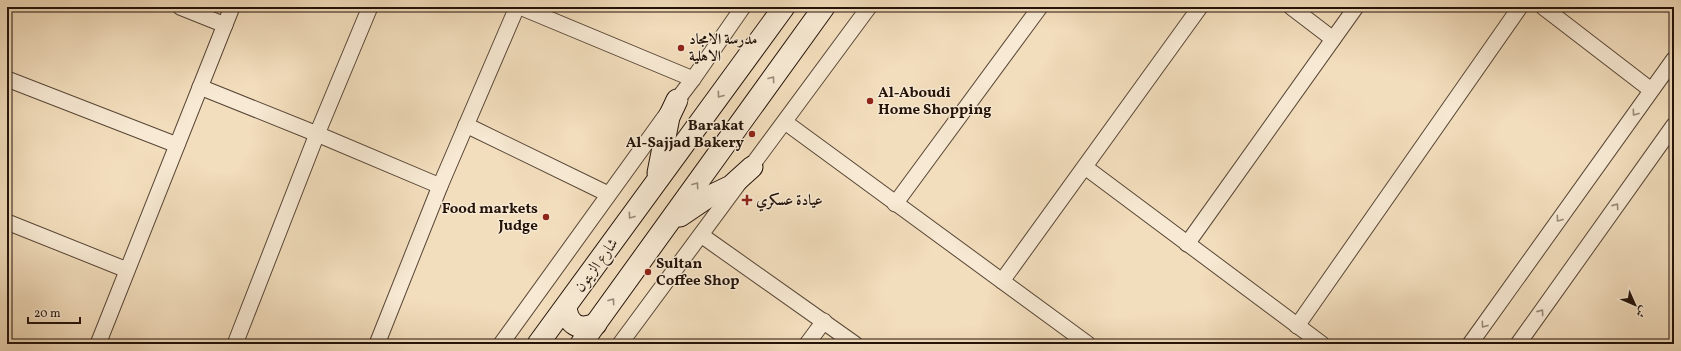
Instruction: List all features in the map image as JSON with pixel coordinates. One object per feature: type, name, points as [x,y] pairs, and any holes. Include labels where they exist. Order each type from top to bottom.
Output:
[{"type":"main road","name":"شارع الزيتون","points":[[538,344],[784,7]]},
{"type":"main road","points":[[581,344],[824,7]]},
{"type":"main road","points":[[654,185],[660,169],[669,117],[676,100]]},
{"type":"main road","points":[[657,239],[682,214],[708,197],[732,186],[752,167]]},
{"type":"main road","points":[[566,307],[567,315],[572,322],[579,327],[588,327],[596,324]]},
{"type":"street","points":[[180,7],[225,25]]},
{"type":"street","points":[[98,344],[232,7]]},
{"type":"street","points":[[235,344],[317,134],[370,7]]},
{"type":"street","points":[[377,344],[440,186],[519,7],[693,79]]},
{"type":"street","points":[[500,344],[676,100],[693,79],[743,7]]},
{"type":"street","points":[[620,344],[869,7]]},
{"type":"street","points":[[895,204],[1040,7]]},
{"type":"street","points":[[1002,281],[1200,7]]},
{"type":"street","points":[[1291,7],[1333,39]]},
{"type":"street","points":[[1187,244],[1356,7]]},
{"type":"street","points":[[1297,326],[1520,7]]},
{"type":"street","points":[[1543,7],[1651,90]]},
{"type":"street","points":[[1470,344],[1674,59]]},
{"type":"street","points":[[7,79],[177,145]]},
{"type":"street","points":[[200,87],[440,186]]},
{"type":"street","points":[[785,122],[1088,344]]},
{"type":"street","points":[[466,125],[608,194]]},
{"type":"street","points":[[1518,344],[1674,125]]},
{"type":"street","points":[[1084,167],[1322,344]]},
{"type":"street","points":[[7,222],[127,270]]},
{"type":"street","points":[[701,235],[855,344]]},
{"type":"street","points":[[807,344],[824,321]]},
{"type":"place","name":"مدرسة الامجاد الاهلية","points":[[681,48]]},
{"type":"place","name":"Al-Aboudi Home Shopping","points":[[870,101]]},
{"type":"place","name":"Barakat Al-Sajjad Bakery","points":[[752,134]]},
{"type":"place","name":"عيادة عسكري","points":[[747,200]]},
{"type":"place","name":"Food markets Judge","points":[[546,217]]},
{"type":"place","name":"Sultan Coffee Shop","points":[[648,272]]}]
